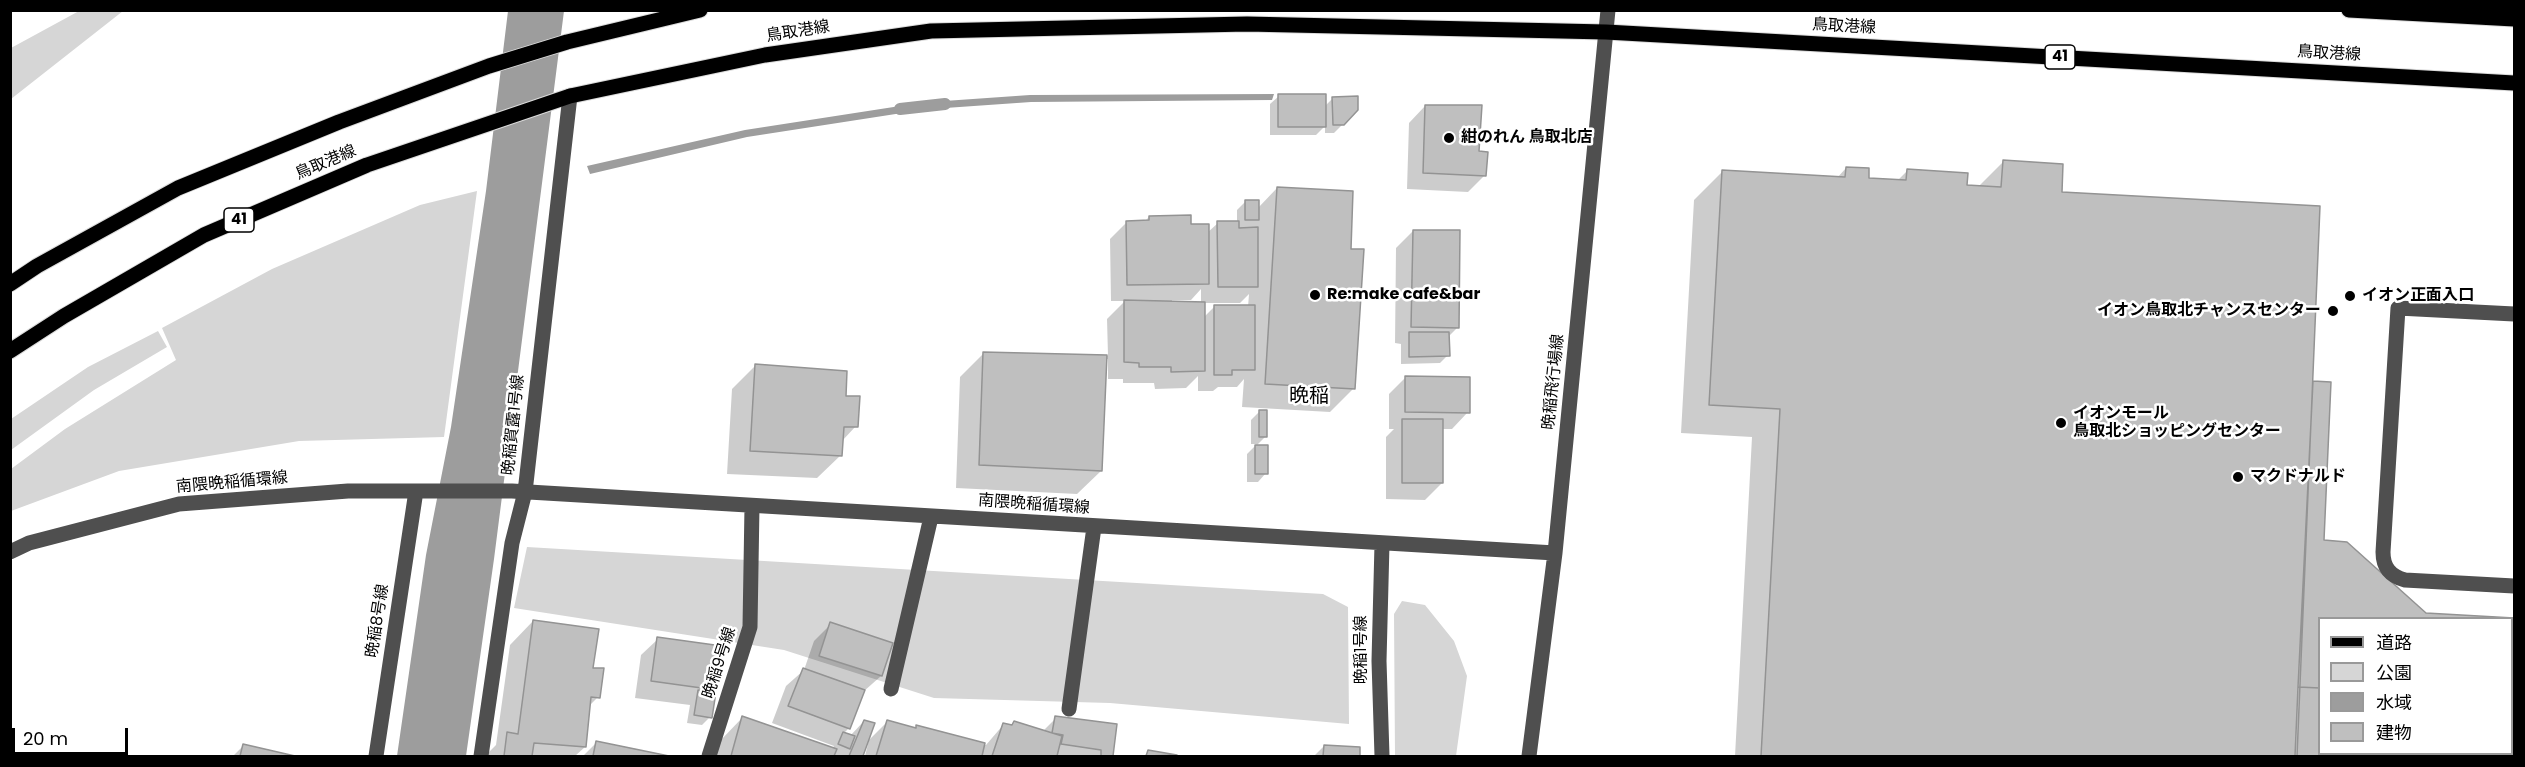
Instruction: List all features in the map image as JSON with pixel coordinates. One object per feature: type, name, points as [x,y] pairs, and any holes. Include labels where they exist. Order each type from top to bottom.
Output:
[{"type":"main road","name":"鳥取港線","points":[[10,284],[178,188],[339,122],[489,66],[567,42],[700,10]]},
{"type":"main road","points":[[2349,10],[2514,20]]},
{"type":"main road","name":"鳥取港線","points":[[10,351],[64,316],[204,235],[367,165],[485,124],[564,98],[765,55],[931,31],[1246,24],[1606,32],[2514,83]]},
{"type":"street","name":"晩稲飛行場線","points":[[1529,756],[1555,553],[1608,10]]},
{"type":"street","name":"晩稲賀露1号線","points":[[481,756],[512,543],[564,98]]},
{"type":"street","points":[[2514,314],[2398,308],[2384,560],[2391,573],[2405,580],[2514,586]]},
{"type":"street","name":"南隈晩稲循環線","points":[[10,552],[29,543],[179,504],[348,491],[422,491],[518,492],[1555,553]]},
{"type":"street","name":"晩稲8号線","points":[[376,756],[422,491]]},
{"type":"street","name":"晩稲9号線","points":[[709,756],[750,627],[752,506]]},
{"type":"street","points":[[891,688],[931,517]]},
{"type":"street","points":[[1069,709],[1094,526]]},
{"type":"street","name":"晩稲1号線","points":[[1382,544],[1379,661],[1382,756]]},
{"type":"green space","points":[[79,11],[123,11],[11,99],[11,48]]},
{"type":"green space","points":[[477,191],[444,437],[299,441],[119,471],[11,511],[11,469],[65,429],[176,360],[162,328],[272,269],[420,205]]},
{"type":"green space","points":[[158,331],[167,347],[94,390],[11,450],[11,419],[88,367]]},
{"type":"green space","points":[[527,547],[1323,594],[1348,607],[1349,724],[1110,703],[934,698],[784,650],[514,608]]},
{"type":"green space","points":[[1402,601],[1425,605],[1454,641],[1467,676],[1456,756],[1395,756],[1394,614]]},
{"type":"water","points":[[508,11],[564,11],[494,559],[466,756],[397,756],[426,555],[451,427],[486,191]]},
{"type":"water","points":[[1274,94],[1272,100],[1031,102],[931,109],[930,102],[1030,95]]},
{"type":"water","points":[[913,104],[915,111],[747,137],[590,174],[587,166],[745,130]]},
{"type":"building","points":[[1278,94],[1326,94],[1326,127],[1278,127]]},
{"type":"building","points":[[1358,96],[1358,110],[1344,125],[1333,125],[1332,97]]},
{"type":"building","points":[[1425,105],[1482,105],[1479,151],[1488,152],[1486,176],[1423,173]]},
{"type":"building","points":[[2003,160],[2063,164],[2062,192],[2320,206],[2297,756],[1761,756],[1780,409],[1709,405],[1722,170],[1845,177],[1846,167],[1869,168],[1869,178],[1906,180],[1907,169],[1968,173],[1967,185],[2001,187]]},
{"type":"building","points":[[1277,187],[1353,191],[1351,249],[1364,249],[1355,389],[1265,384]]},
{"type":"building","points":[[1245,200],[1259,200],[1259,220],[1245,220]]},
{"type":"building","points":[[1191,215],[1191,224],[1209,224],[1209,284],[1127,285],[1126,221],[1149,220],[1149,216]]},
{"type":"building","points":[[1217,221],[1239,221],[1239,228],[1258,227],[1258,287],[1218,287]]},
{"type":"building","points":[[1413,230],[1460,230],[1459,328],[1411,327]]},
{"type":"building","points":[[1124,300],[1205,302],[1205,371],[1171,372],[1171,367],[1139,367],[1139,363],[1124,362]]},
{"type":"building","points":[[1214,305],[1255,305],[1255,370],[1232,370],[1232,375],[1214,375]]},
{"type":"building","points":[[1409,332],[1449,332],[1450,356],[1409,357]]},
{"type":"building","points":[[983,352],[1107,355],[1102,471],[979,465]]},
{"type":"building","points":[[755,364],[847,371],[846,396],[860,396],[858,427],[844,427],[842,456],[750,451]]},
{"type":"building","points":[[1405,376],[1470,377],[1470,413],[1405,412]]},
{"type":"building","points":[[2313,381],[2331,382],[2324,540],[2347,542],[2426,613],[2496,617],[2318,617],[2318,688],[2298,687]]},
{"type":"building","points":[[1259,410],[1267,410],[1267,437],[1259,437]]},
{"type":"building","points":[[1402,419],[1443,419],[1443,483],[1402,483]]},
{"type":"building","points":[[1255,445],[1268,445],[1268,474],[1255,474]]},
{"type":"building","points":[[2514,618],[2514,756],[2338,756],[2513,755]]},
{"type":"building","points":[[533,620],[599,629],[593,668],[604,668],[600,698],[591,697],[586,747],[534,743],[532,756],[504,756],[507,732],[518,734]]},
{"type":"building","points":[[830,622],[893,643],[882,676],[819,656]]},
{"type":"building","points":[[657,637],[722,646],[716,690],[651,681]]},
{"type":"building","points":[[803,668],[865,690],[850,729],[788,706]]},
{"type":"building","points":[[2298,687],[2318,688],[2318,755],[2338,756],[2295,756]]},
{"type":"building","points":[[698,690],[716,692],[712,718],[694,715]]},
{"type":"building","points":[[742,716],[837,749],[834,756],[731,756]]},
{"type":"building","points":[[1055,716],[1117,724],[1113,756],[1101,756],[1101,750],[1061,744],[1063,735],[1052,733]]},
{"type":"building","points":[[864,720],[875,723],[863,756],[849,756]]},
{"type":"building","points":[[887,720],[985,743],[982,756],[876,756]]},
{"type":"building","points":[[1014,721],[1062,736],[1057,756],[992,756],[1003,723],[1012,725]]},
{"type":"building","points":[[843,732],[855,736],[850,749],[838,744]]},
{"type":"building","points":[[596,741],[669,756],[593,756]]},
{"type":"building","points":[[243,744],[295,756],[240,756]]},
{"type":"building","points":[[1324,745],[1360,747],[1360,756],[1323,756]]},
{"type":"building","points":[[1148,750],[1177,755],[1146,756]]},
{"type":"waterway","points":[[900,109],[945,104]]},
{"type":"place","name":"紺のれん 鳥取北店","points":[[1449,138]]},
{"type":"place","name":"Re:make cafe&bar","points":[[1315,295]]},
{"type":"place","name":"イオン正面入口","points":[[2350,296]]},
{"type":"place","name":"イオン鳥取北チャンスセンター","points":[[2333,311]]},
{"type":"place","name":"イオンモール 鳥取北ショッピングセンター","points":[[2061,423]]},
{"type":"place","name":"マクドナルド","points":[[2238,477]]},
{"type":"district","name":"晩稲","points":[[1309,397]]}]
